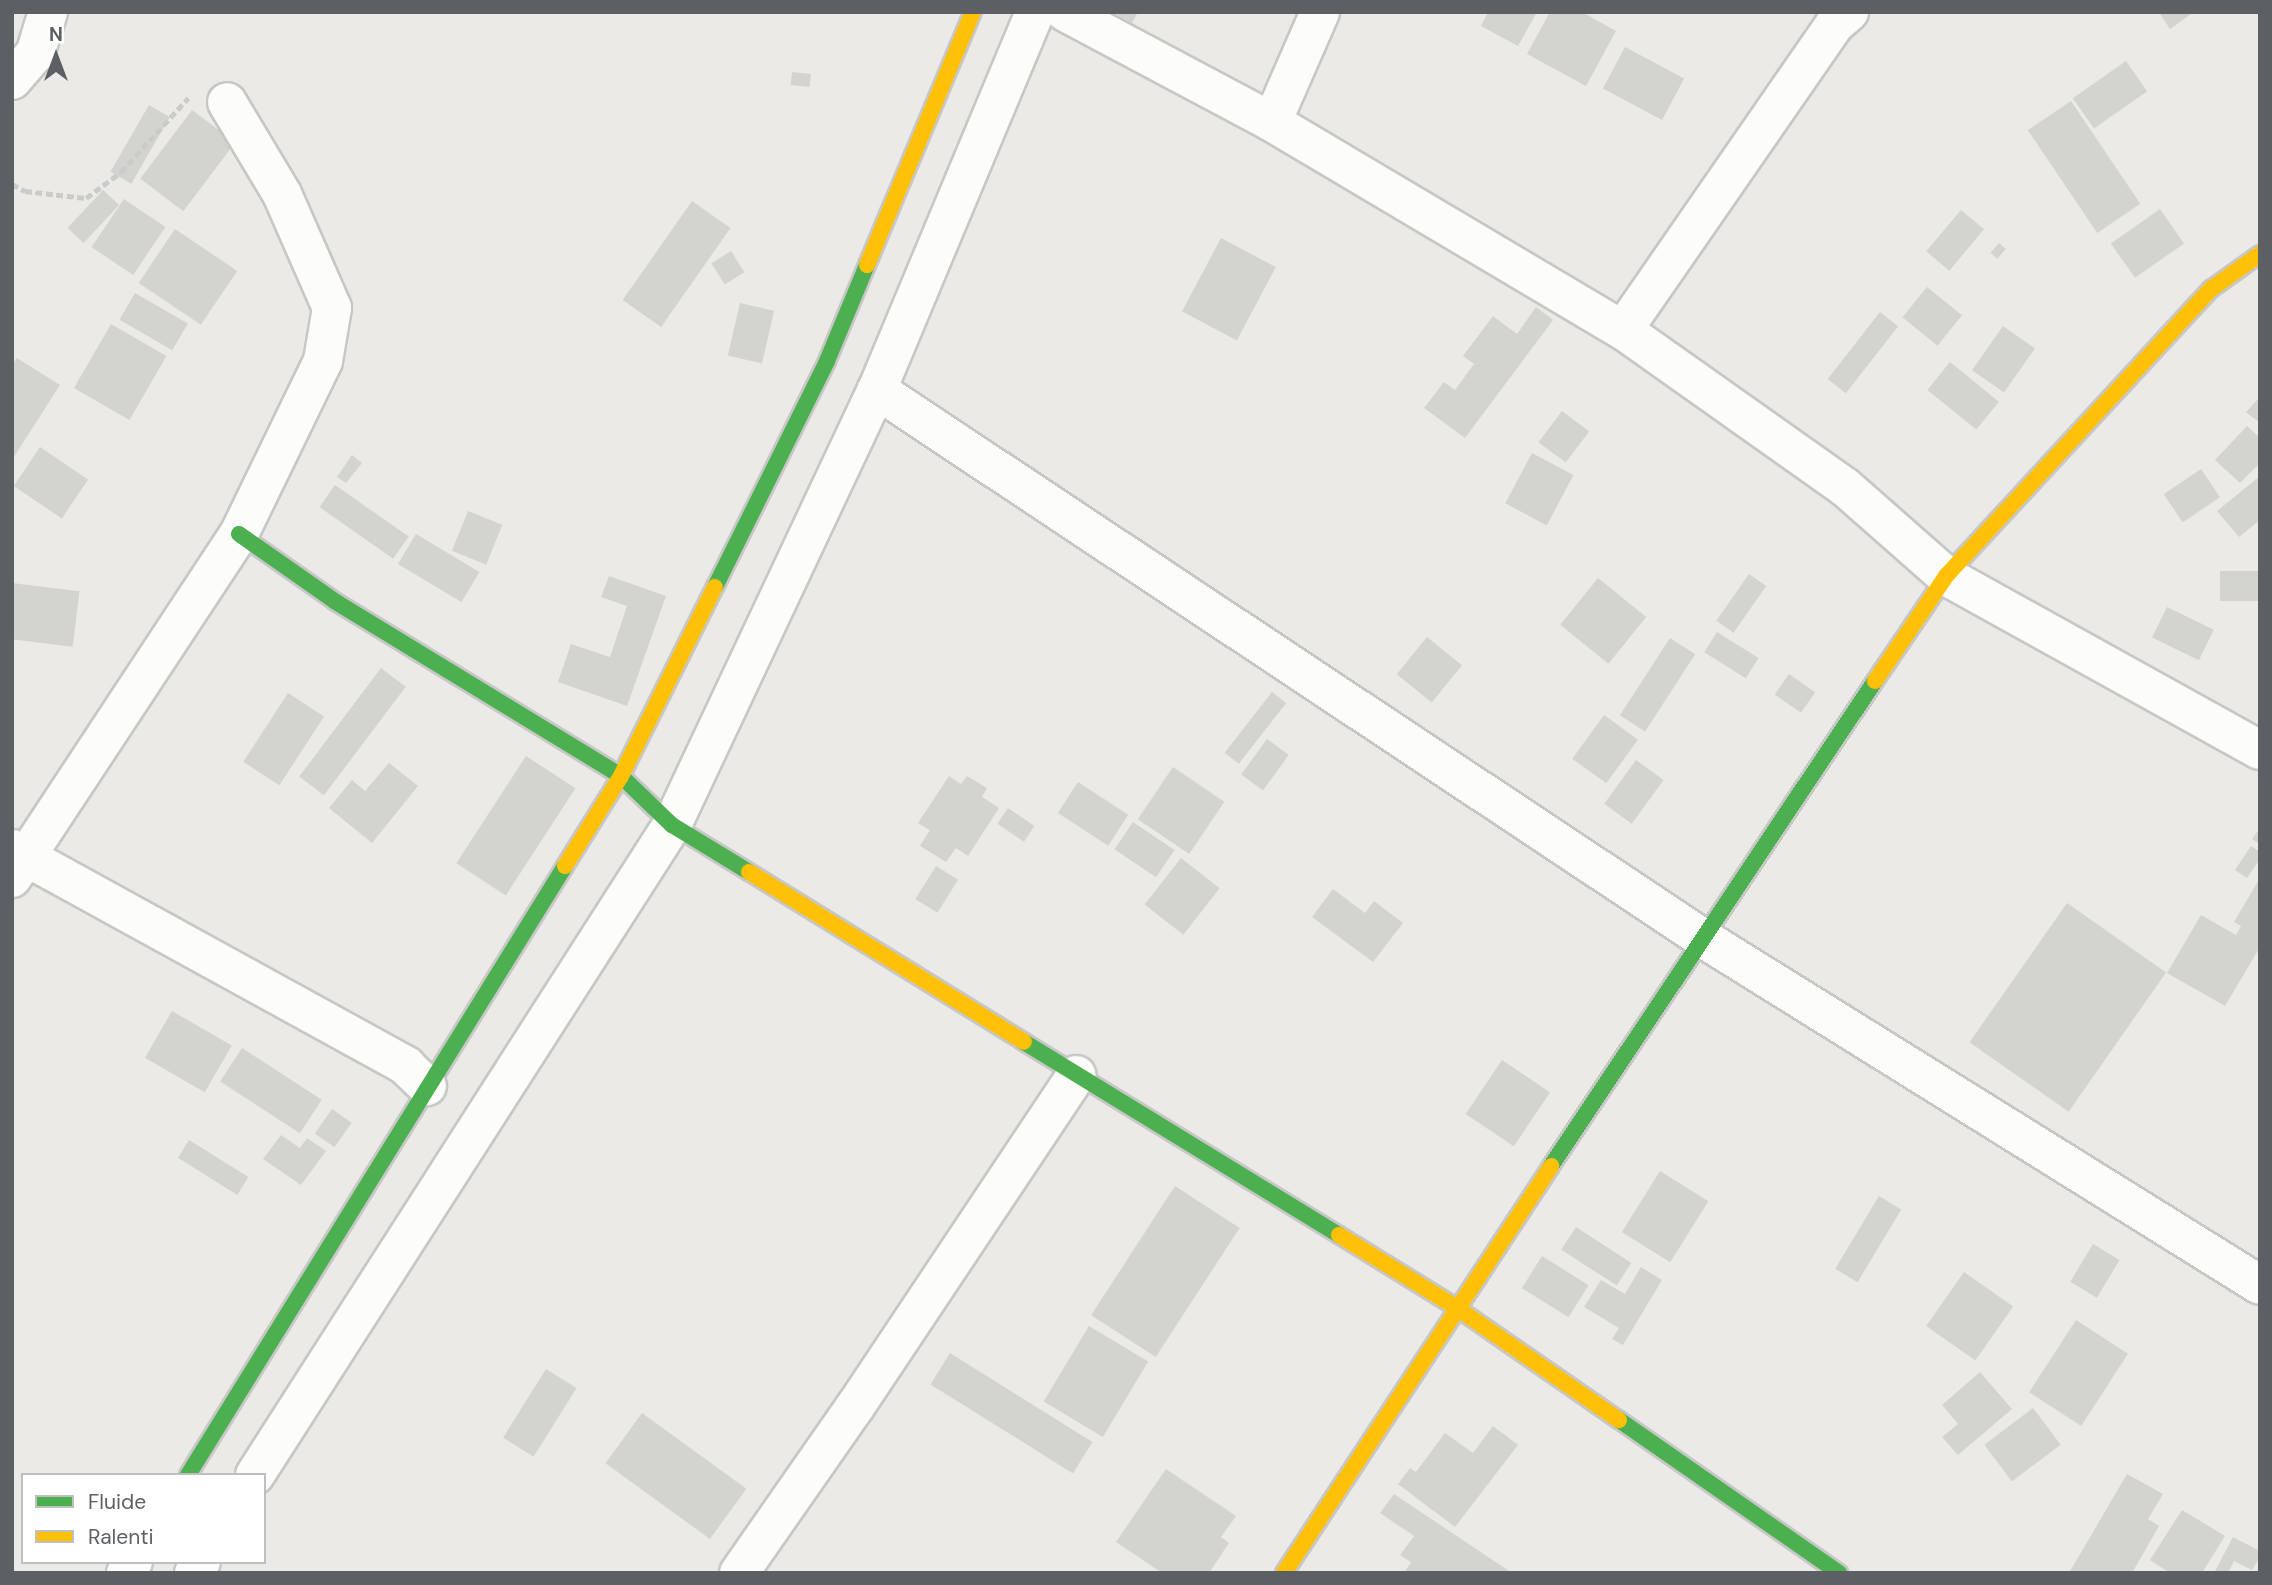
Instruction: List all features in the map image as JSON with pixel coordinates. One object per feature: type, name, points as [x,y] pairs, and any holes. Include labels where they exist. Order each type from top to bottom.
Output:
[{"type":"street","points":[[12,80],[34,54],[48,12]]},
{"type":"street","points":[[189,1473],[326,1258],[427,1086],[621,776],[827,361],[973,12]]},
{"type":"street","points":[[256,1473],[367,1294],[672,825],[877,390],[1035,12]]},
{"type":"street","points":[[1065,12],[1272,122],[1623,330],[1845,487],[1946,576],[2260,750]]},
{"type":"street","points":[[1272,122],[1320,12]]},
{"type":"street","points":[[1623,330],[1834,25],[1849,12]]},
{"type":"street","points":[[227,102],[282,194],[332,308],[323,361],[239,534],[17,861],[405,1066],[427,1086]]},
{"type":"street","points":[[1284,1573],[1701,937],[1946,576],[2211,289],[2260,254]]},
{"type":"street","points":[[877,390],[1701,937],[2260,1284]]},
{"type":"street","points":[[239,534],[337,602],[621,776],[672,825],[1457,1308],[1839,1573]]},
{"type":"street","points":[[738,1573],[855,1407],[1076,1075]]},
{"type":"path","points":[[12,184],[25,191],[86,198],[121,172],[200,86],[227,102]]},
{"type":"building","points":[[1112,12],[1138,12],[1132,23]]},
{"type":"building","points":[[1488,12],[1537,12],[1518,46],[1481,26]]},
{"type":"building","points":[[1550,12],[1582,12],[1616,31],[1586,86],[1527,54]]},
{"type":"building","points":[[2159,12],[2194,12],[2170,29]]},
{"type":"building","points":[[1625,47],[1684,78],[1662,120],[1603,88]]},
{"type":"building","points":[[2126,61],[2147,91],[2094,129],[2073,98]]},
{"type":"building","points":[[792,72],[811,74],[810,87],[791,85]]},
{"type":"building","points":[[2071,101],[2140,204],[2097,233],[2028,130]]},
{"type":"building","points":[[149,105],[170,117],[131,184],[111,172]]},
{"type":"building","points":[[192,110],[235,142],[183,211],[140,179]]},
{"type":"building","points":[[103,190],[119,205],[84,243],[68,228]]},
{"type":"building","points":[[124,199],[165,227],[133,275],[92,247]]},
{"type":"building","points":[[692,201],[731,228],[661,327],[623,300]]},
{"type":"building","points":[[2160,209],[2184,243],[2135,278],[2111,243]]},
{"type":"building","points":[[1961,210],[1984,229],[1949,271],[1926,251]]},
{"type":"building","points":[[175,229],[237,271],[201,325],[139,283]]},
{"type":"building","points":[[1221,238],[1276,267],[1237,340],[1182,311]]},
{"type":"building","points":[[1999,243],[2006,249],[1997,259],[1990,253]]},
{"type":"building","points":[[731,251],[744,272],[725,284],[711,263]]},
{"type":"building","points":[[1927,287],[1962,315],[1937,346],[1902,317]]},
{"type":"building","points":[[135,293],[188,324],[172,350],[120,320]]},
{"type":"building","points":[[740,303],[774,311],[762,363],[728,356]]},
{"type":"building","points":[[1536,307],[1553,320],[1465,438],[1424,408],[1444,382],[1455,390],[1474,364],[1463,356],[1493,316],[1517,334]]},
{"type":"building","points":[[1880,312],[1898,326],[1846,393],[1828,379]]},
{"type":"building","points":[[111,324],[166,356],[129,420],[74,388]]},
{"type":"building","points":[[2003,326],[2035,348],[2004,393],[1972,370]]},
{"type":"building","points":[[17,358],[60,385],[12,460],[12,365]]},
{"type":"building","points":[[1950,362],[1999,402],[1976,430],[1927,390]]},
{"type":"building","points":[[2260,397],[2260,423],[2246,412]]},
{"type":"building","points":[[1562,411],[1589,431],[1566,463],[1539,442]]},
{"type":"building","points":[[2247,426],[2260,438],[2260,463],[2240,483],[2215,460]]},
{"type":"building","points":[[40,447],[88,479],[62,518],[14,486]]},
{"type":"building","points":[[1532,453],[1573,475],[1547,525],[1505,503]]},
{"type":"building","points":[[352,455],[362,463],[346,483],[337,477]]},
{"type":"building","points":[[2201,469],[2220,497],[2183,522],[2164,494]]},
{"type":"building","points":[[2260,476],[2260,520],[2239,537],[2217,511]]},
{"type":"building","points":[[335,485],[409,537],[393,559],[320,507]]},
{"type":"building","points":[[468,511],[502,525],[486,565],[452,551]]},
{"type":"building","points":[[416,534],[479,572],[461,602],[398,564]]},
{"type":"building","points":[[2220,571],[2260,571],[2260,601],[2220,601]]},
{"type":"building","points":[[1749,574],[1766,586],[1734,633],[1716,621]]},
{"type":"building","points":[[609,576],[666,596],[627,706],[558,682],[571,644],[610,657],[627,606],[601,597]]},
{"type":"building","points":[[1598,578],[1646,617],[1608,664],[1560,625]]},
{"type":"building","points":[[12,583],[79,591],[73,647],[12,639]]},
{"type":"building","points":[[2167,607],[2214,630],[2199,660],[2152,638]]},
{"type":"building","points":[[1717,632],[1759,658],[1746,678],[1704,652]]},
{"type":"building","points":[[1427,637],[1462,665],[1432,703],[1397,674]]},
{"type":"building","points":[[1670,638],[1695,654],[1645,731],[1620,715]]},
{"type":"building","points":[[381,668],[406,687],[324,795],[299,777]]},
{"type":"building","points":[[1789,674],[1815,692],[1801,713],[1775,694]]},
{"type":"building","points":[[1272,692],[1286,703],[1239,764],[1225,753]]},
{"type":"building","points":[[288,693],[324,716],[279,785],[243,762]]},
{"type":"building","points":[[1604,715],[1638,740],[1606,783],[1572,759]]},
{"type":"building","points":[[1267,739],[1289,755],[1263,790],[1241,775]]},
{"type":"building","points":[[526,756],[575,788],[506,895],[456,863]]},
{"type":"building","points":[[1636,760],[1664,780],[1632,824],[1604,804]]},
{"type":"building","points":[[389,763],[418,786],[372,843],[329,808],[352,780],[365,791]]},
{"type":"building","points":[[1173,767],[1224,802],[1189,854],[1138,819]]},
{"type":"building","points":[[949,776],[961,784],[967,776],[987,788],[982,797],[999,808],[968,856],[956,848],[946,862],[920,846],[930,830],[918,823]]},
{"type":"building","points":[[1078,782],[1128,815],[1108,846],[1058,813]]},
{"type":"building","points":[[1008,808],[1035,826],[1024,842],[997,824]]},
{"type":"building","points":[[1133,822],[1174,850],[1156,877],[1115,849]]},
{"type":"building","points":[[2260,828],[2260,844],[2252,839]]},
{"type":"building","points":[[2251,846],[2260,852],[2260,859],[2247,878],[2235,870]]},
{"type":"building","points":[[1181,858],[1220,888],[1183,935],[1145,904]]},
{"type":"building","points":[[936,866],[958,880],[937,913],[915,899]]},
{"type":"building","points":[[2260,878],[2260,947],[2225,1006],[2167,973],[2201,915],[2236,935],[2241,926],[2234,922]]},
{"type":"building","points":[[1333,889],[1365,913],[1374,901],[1403,923],[1373,962],[1312,917]]},
{"type":"building","points":[[2067,903],[2166,972],[2069,1112],[1969,1042]]},
{"type":"building","points":[[172,1011],[232,1046],[205,1092],[145,1058]]},
{"type":"building","points":[[242,1048],[322,1100],[300,1133],[220,1082]]},
{"type":"building","points":[[1502,1060],[1550,1092],[1514,1146],[1466,1114]]},
{"type":"building","points":[[332,1109],[352,1123],[334,1147],[315,1134]]},
{"type":"building","points":[[281,1135],[300,1148],[307,1138],[326,1151],[301,1185],[263,1159]]},
{"type":"building","points":[[189,1140],[248,1177],[237,1195],[178,1158]]},
{"type":"building","points":[[1660,1171],[1708,1201],[1670,1262],[1622,1232]]},
{"type":"building","points":[[1175,1186],[1240,1228],[1156,1357],[1091,1315]]},
{"type":"building","points":[[1879,1196],[1901,1209],[1858,1282],[1835,1269]]},
{"type":"building","points":[[1576,1227],[1631,1263],[1617,1286],[1561,1250]]},
{"type":"building","points":[[2093,1244],[2120,1260],[2097,1298],[2070,1282]]},
{"type":"building","points":[[1542,1256],[1589,1285],[1569,1317],[1522,1288]]},
{"type":"building","points":[[1641,1267],[1662,1280],[1623,1345],[1612,1339],[1619,1328],[1584,1307],[1601,1280],[1625,1294]]},
{"type":"building","points":[[1964,1272],[2013,1306],[1975,1360],[1926,1326]]},
{"type":"building","points":[[2076,1320],[2128,1354],[2081,1426],[2029,1392]]},
{"type":"building","points":[[1089,1326],[1148,1362],[1103,1437],[1044,1401]]},
{"type":"building","points":[[950,1353],[1092,1442],[1073,1473],[930,1384]]},
{"type":"building","points":[[546,1369],[577,1388],[534,1457],[503,1438]]},
{"type":"building","points":[[1980,1372],[2012,1409],[1958,1455],[1942,1437],[1958,1424],[1942,1405]]},
{"type":"building","points":[[2033,1408],[2061,1445],[2012,1481],[1984,1445]]},
{"type":"building","points":[[642,1413],[746,1489],[710,1539],[606,1463]]},
{"type":"building","points":[[1493,1426],[1518,1445],[1455,1527],[1398,1484],[1410,1468],[1416,1472],[1445,1433],[1473,1453]]},
{"type":"building","points":[[1166,1469],[1236,1516],[1221,1537],[1229,1543],[1209,1573],[1162,1573],[1116,1542]]},
{"type":"building","points":[[2127,1474],[2163,1494],[2148,1519],[2159,1526],[2132,1573],[2069,1573]]},
{"type":"building","points":[[1394,1494],[1512,1573],[1404,1573],[1411,1562],[1400,1555],[1414,1536],[1380,1513]]},
{"type":"building","points":[[2182,1510],[2225,1536],[2202,1573],[2170,1573],[2150,1560]]},
{"type":"building","points":[[2233,1537],[2260,1551],[2260,1557],[2252,1570],[2234,1561],[2228,1573],[2214,1573]]},
{"type":"traffic: fast","points":[[715,587],[827,361],[867,265]]},
{"type":"traffic: fast","points":[[239,534],[336,602],[621,776],[672,825],[749,872]]},
{"type":"traffic: fast","points":[[1551,1166],[1875,681]]},
{"type":"traffic: fast","points":[[189,1473],[565,866]]},
{"type":"traffic: fast","points":[[1024,1042],[1339,1235]]},
{"type":"traffic: fast","points":[[1619,1420],[1839,1573]]},
{"type":"traffic: slow","points":[[867,265],[973,12]]},
{"type":"traffic: slow","points":[[1875,681],[1946,576],[2211,289],[2260,254]]},
{"type":"traffic: slow","points":[[565,866],[621,776],[715,587]]},
{"type":"traffic: slow","points":[[749,872],[1024,1042]]},
{"type":"traffic: slow","points":[[1284,1573],[1551,1166]]},
{"type":"traffic: slow","points":[[1339,1235],[1457,1308],[1619,1420]]}]
